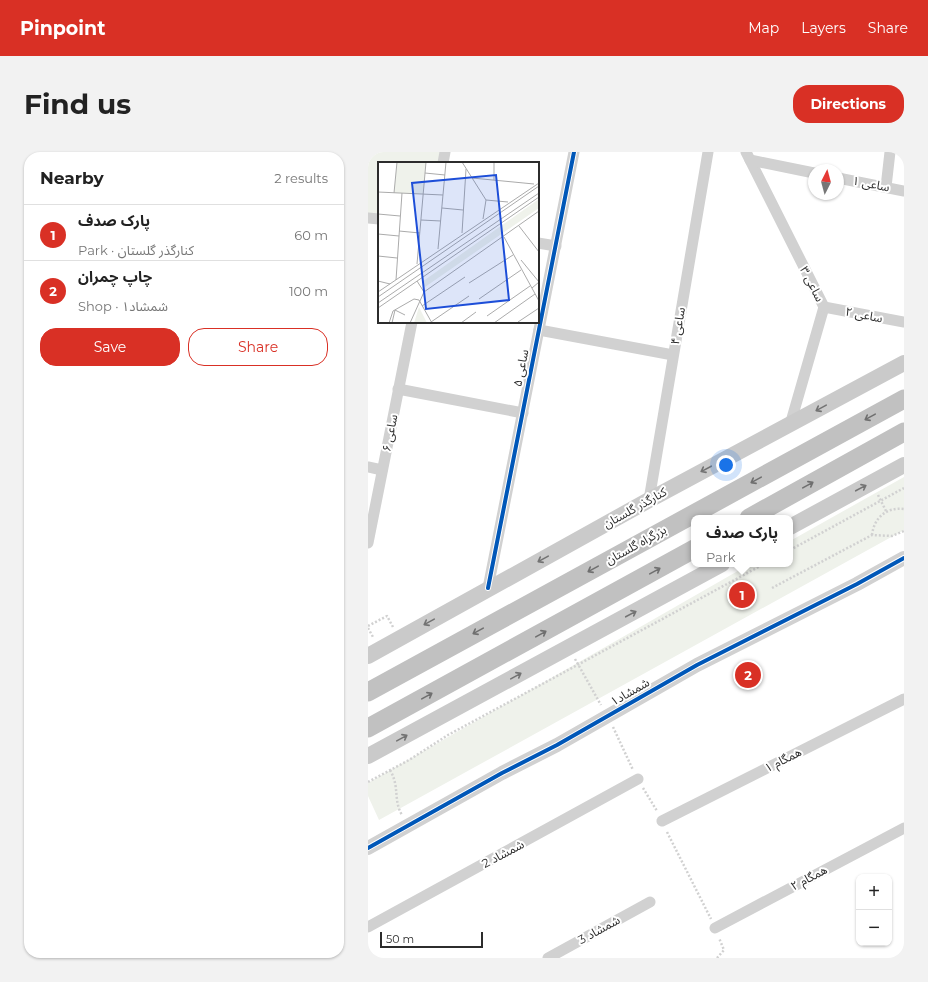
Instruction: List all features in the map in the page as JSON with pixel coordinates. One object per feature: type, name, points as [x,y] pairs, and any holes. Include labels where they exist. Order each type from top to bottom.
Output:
[{"type":"highway","name":"بزرگراه گلستان","points":[[692,515],[904,399]]},
{"type":"highway","points":[[754,515],[904,432]]},
{"type":"highway","name":"بزرگراه گلستان","points":[[368,692],[691,515]]},
{"type":"highway","points":[[368,728],[691,551]]},
{"type":"main road","name":"کنارگذر گلستان","points":[[368,656],[488,588],[904,363]]},
{"type":"main road","points":[[793,525],[904,465]]},
{"type":"main road","points":[[368,756],[716,567]]},
{"type":"street","points":[[443,162],[445,152]]},
{"type":"street","name":"ساعی ۵","points":[[488,588],[574,152]]},
{"type":"street","name":"ساعی ۴","points":[[649,500],[708,152]]},
{"type":"street","points":[[886,187],[890,152]]},
{"type":"street","points":[[748,156],[808,171]]},
{"type":"street","name":"ساعی ۳","points":[[748,156],[824,308],[790,425]]},
{"type":"street","name":"ساعی ۱","points":[[844,179],[904,191]]},
{"type":"street","points":[[368,218],[378,220]]},
{"type":"street","points":[[539,243],[556,246]]},
{"type":"street","name":"ساعی ۲","points":[[824,308],[904,322]]},
{"type":"street","name":"ساعی ۶","points":[[368,543],[412,323]]},
{"type":"street","points":[[539,330],[674,355]]},
{"type":"street","points":[[398,389],[523,413]]},
{"type":"street","points":[[368,467],[382,470]]},
{"type":"street","name":"شمشاد۱","points":[[368,848],[608,717],[697,665],[857,584],[904,558]]},
{"type":"street","name":"همگام ۱","points":[[662,821],[904,699]]},
{"type":"street","name":"شمشاد 2","points":[[368,927],[638,779]]},
{"type":"street","name":"همگام ۲","points":[[715,928],[904,828]]},
{"type":"street","name":"شمشاد 3","points":[[548,958],[650,902]]},
{"type":"path","points":[[793,548],[904,488]]},
{"type":"path","points":[[872,535],[873,528],[880,516],[892,509],[904,509]]},
{"type":"path","points":[[772,588],[872,535],[892,536],[904,530]]},
{"type":"path","points":[[368,782],[432,746],[448,735],[758,567]]},
{"type":"path","points":[[368,626],[387,616]]},
{"type":"path","points":[[568,647],[608,717],[638,779],[662,821],[715,928],[724,950],[717,958]]},
{"type":"path","points":[[390,770],[397,787],[399,810],[407,826]]},
{"type":"shaded area","points":[[368,152],[445,152],[443,162],[378,162],[378,219],[368,218]]},
{"type":"shaded area","points":[[904,477],[904,530],[379,820],[368,796],[368,783],[745,567],[793,567],[793,539]]},
{"type":"cycle path","points":[[488,588],[574,152]]},
{"type":"cycle path","points":[[368,848],[502,773],[557,745],[697,665],[857,584],[904,558]]},
{"type":"place","name":"پارک صدف","points":[[742,595]]},
{"type":"place","name":"چاپ چمران","points":[[748,675]]}]
